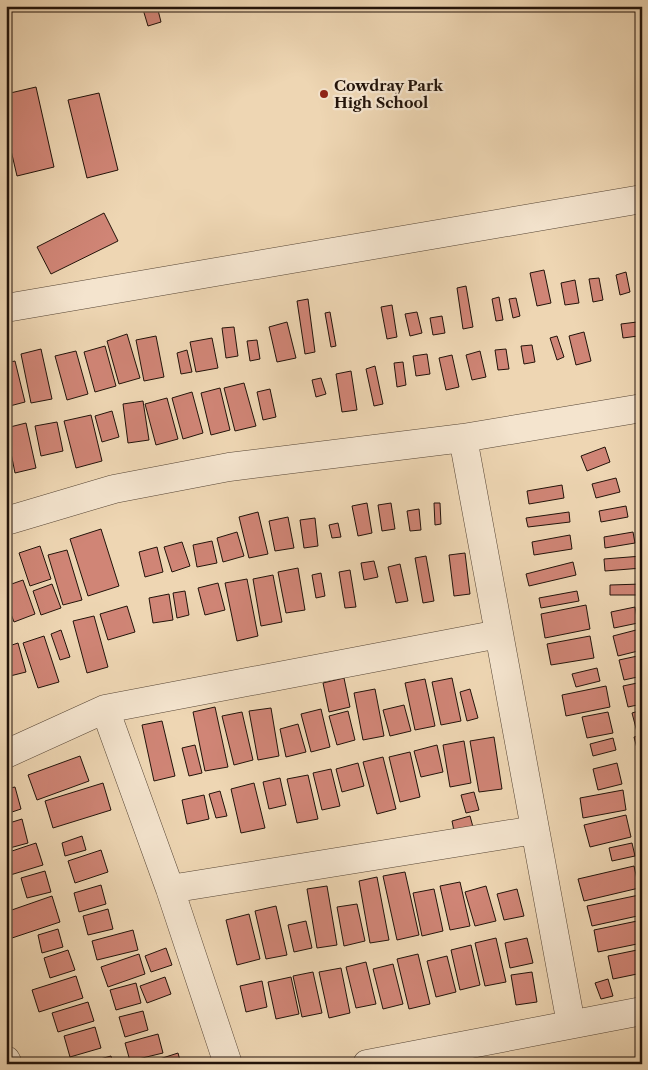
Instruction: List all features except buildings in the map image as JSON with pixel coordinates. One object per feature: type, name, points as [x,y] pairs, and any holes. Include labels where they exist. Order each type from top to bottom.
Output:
[{"type":"street","points":[[6,308],[642,200]]},
{"type":"street","points":[[6,520],[114,489],[221,468],[463,438],[642,408]]},
{"type":"street","points":[[463,438],[571,1024]]},
{"type":"street","points":[[6,754],[104,709],[499,634]]},
{"type":"street","points":[[104,709],[170,889],[228,1064]]},
{"type":"street","points":[[170,889],[536,830]]},
{"type":"street","points":[[367,1064],[642,1011]]},
{"type":"street","points":[[6,1060],[8,1064]]},
{"type":"place","name":"Cowdray Park High School","points":[[324,94]]}]
